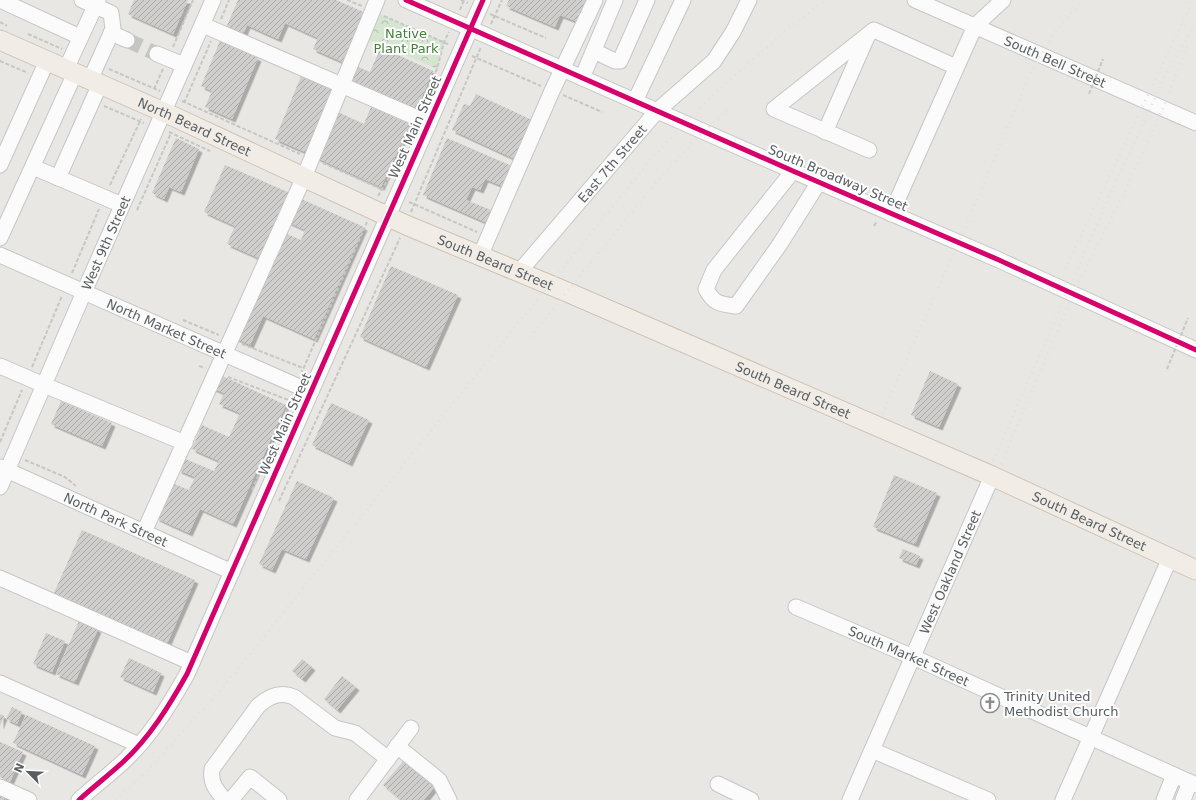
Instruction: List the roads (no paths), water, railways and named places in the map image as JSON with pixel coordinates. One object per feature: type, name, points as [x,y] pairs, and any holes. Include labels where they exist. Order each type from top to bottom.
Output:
[{"type":"main road","name":"North Beard Street","points":[[4,33],[47,61],[85,75],[304,177],[385,223]]},
{"type":"main road","name":"South Beard Street","points":[[385,223],[480,256],[519,272],[992,476],[1196,570]]},
{"type":"street","points":[[0,0],[80,37]]},
{"type":"street","name":"West 9th Street","points":[[0,487],[4,469],[14,455],[122,205],[155,108],[184,65],[214,0]]},
{"type":"street","name":"South Broadway Street","points":[[406,0],[891,214],[1006,263],[1196,350]]},
{"type":"street","points":[[480,256],[552,91],[595,0]]},
{"type":"street","points":[[582,78],[615,0]]},
{"type":"street","points":[[594,51],[615,61],[620,61],[647,0]]},
{"type":"street","points":[[635,101],[683,0]]},
{"type":"street","name":"East 7th Street","points":[[519,272],[657,111],[714,61],[734,32],[749,0]]},
{"type":"street","name":"South Bell Street","points":[[915,0],[1196,123]]},
{"type":"street","points":[[891,214],[975,26],[1002,0]]},
{"type":"street","points":[[0,238],[33,167],[85,75],[113,29],[111,13],[92,2],[80,37],[85,75],[58,178]]},
{"type":"street","name":"West Main Street","points":[[78,800],[124,761],[139,745],[163,714],[192,663],[481,4]]},
{"type":"street","points":[[144,532],[304,177],[375,6]]},
{"type":"street","points":[[203,25],[429,123]]},
{"type":"street","points":[[869,150],[774,109],[874,30],[956,67]]},
{"type":"street","points":[[111,33],[127,40]]},
{"type":"street","points":[[826,132],[867,35]]},
{"type":"street","points":[[162,56],[184,65]]},
{"type":"street","points":[[0,165],[47,61]]},
{"type":"street","points":[[33,167],[122,205]]},
{"type":"street","points":[[793,171],[714,270],[706,289],[712,300],[722,304],[736,306],[780,244],[819,182]]},
{"type":"street","name":"North Market Street","points":[[0,255],[311,392]]},
{"type":"street","points":[[0,366],[44,386],[185,443]]},
{"type":"street","name":"North Park Street","points":[[4,469],[232,572]]},
{"type":"street","name":"West Oakland Street","points":[[850,800],[992,476]]},
{"type":"street","points":[[1063,800],[1170,558]]},
{"type":"street","points":[[0,578],[192,663]]},
{"type":"street","name":"South Market Street","points":[[796,607],[913,657],[1193,784]]},
{"type":"street","points":[[0,683],[139,745]]},
{"type":"street","points":[[225,800],[215,789],[211,779],[212,769],[258,706],[268,698],[279,694],[288,694],[294,697],[335,728],[355,733],[388,759]]},
{"type":"street","points":[[357,800],[411,728]]},
{"type":"street","points":[[397,746],[439,780],[449,800]]},
{"type":"street","points":[[872,750],[988,800]]},
{"type":"street","points":[[1164,800],[1174,775]]},
{"type":"street","points":[[231,800],[250,777],[279,800]]},
{"type":"street","points":[[718,784],[751,800]]},
{"type":"street","points":[[1183,800],[1193,784]]},
{"type":"street","points":[[0,787],[29,800]]},
{"type":"tunnel","points":[[127,40],[157,54]]},
{"type":"railway","points":[[116,800],[140,778],[215,697],[652,158],[735,75],[825,0]]},
{"type":"railway","points":[[882,414],[965,228],[1031,72],[1058,28],[1083,0]]},
{"type":"railway","points":[[1065,269],[1193,0]]},
{"type":"railway","points":[[993,461],[1113,188],[1166,74],[1196,23]]},
{"type":"railway","points":[[1001,464],[1073,294],[1123,196],[1163,108],[1188,44]]},
{"type":"railway","points":[[530,337],[659,179],[704,131],[727,110]]},
{"type":"place","name":"Trinity United Methodist Church","points":[[990,703]]},
{"type":"park label","name":"Native Plant Park","points":[[406,40]]}]
